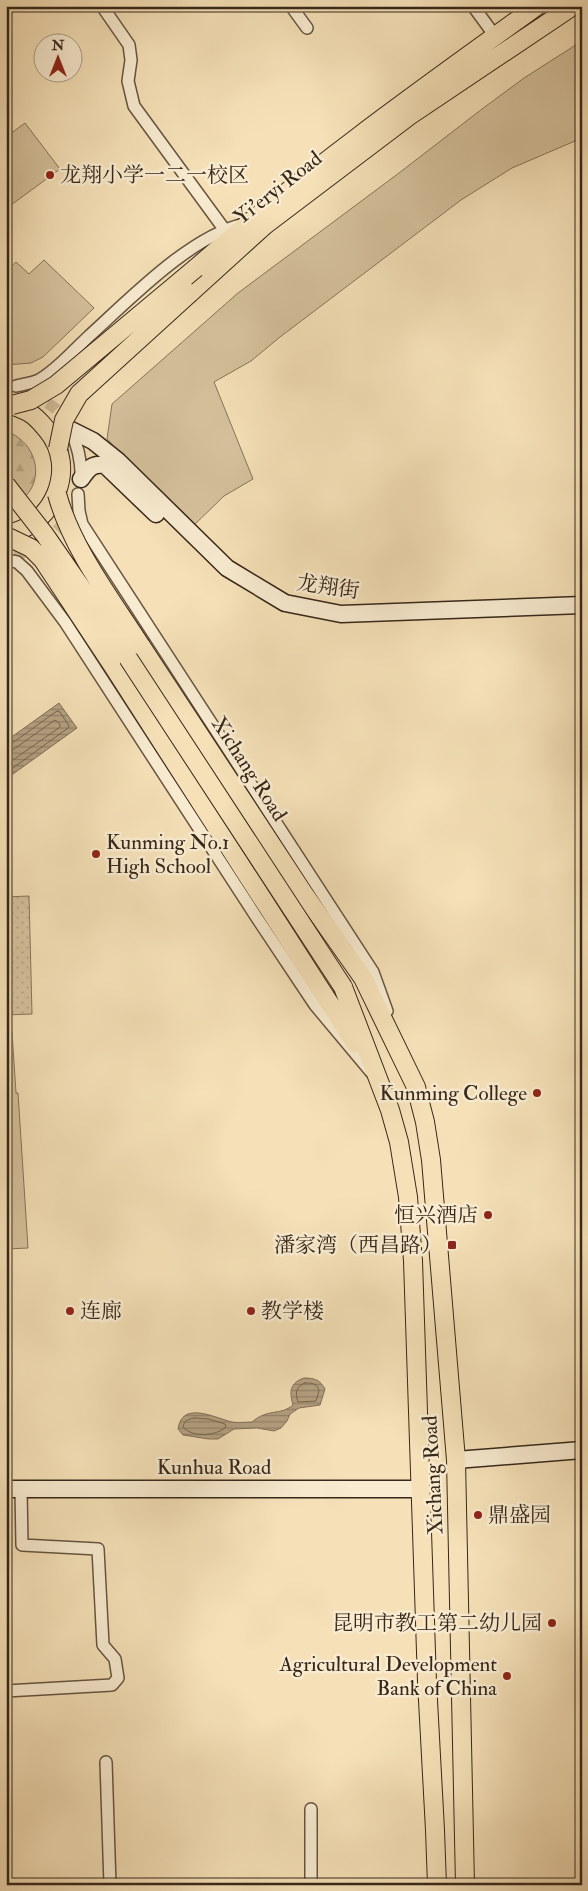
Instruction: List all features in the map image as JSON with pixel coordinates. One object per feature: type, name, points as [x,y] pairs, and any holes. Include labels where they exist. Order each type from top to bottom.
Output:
[{"type":"main road","name":"Yi'eryi Road","points":[[9,405],[31,400],[56,385],[196,268],[246,223],[381,118],[537,6]]},
{"type":"main road","name":"Yi'eryi Road","points":[[58,449],[64,420],[79,394],[265,225],[408,116],[573,6]]},
{"type":"main road","points":[[6,535],[19,532],[41,518],[57,494],[62,466],[54,438],[36,417],[9,405]]},
{"type":"main road","name":"Xichang Road","points":[[6,485],[45,535],[94,606],[343,987],[406,1067]]},
{"type":"main road","name":"Xichang Road","points":[[57,494],[62,514],[73,538],[141,646],[304,894],[363,978],[419,1096],[431,1160],[456,1460],[465,1885]]},
{"type":"main road","name":"Xichang Road","points":[[6,535],[31,548],[43,560],[327,998],[376,1078]]},
{"type":"main road","name":"Xichang Road","points":[[343,987],[376,1078],[390,1110],[399,1142],[408,1197],[413,1261],[427,1682],[436,1830],[437,1885]]},
{"type":"street","points":[[102,6],[128,44],[131,60],[128,81],[134,106],[224,229]]},
{"type":"street","points":[[291,6],[307,28]]},
{"type":"street","points":[[474,6],[495,36]]},
{"type":"street","points":[[11,385],[39,380],[166,268],[224,229],[246,223]]},
{"type":"street","points":[[11,385],[31,391]]},
{"type":"street","points":[[70,429],[79,448],[80,487],[78,511],[82,524],[373,972],[406,1067]]},
{"type":"street","name":"龙翔街","points":[[70,429],[93,442],[118,461],[227,568],[285,603],[341,614],[582,605]]},
{"type":"street","name":"龙翔街","points":[[80,487],[90,467],[97,463],[105,464],[220,577],[284,615],[343,625],[582,614]]},
{"type":"street","points":[[73,508],[80,487]]},
{"type":"street","points":[[9,558],[27,571],[65,622],[315,1004],[376,1078]]},
{"type":"street","points":[[456,1460],[582,1450]]},
{"type":"street","points":[[6,1691],[112,1685],[118,1678],[115,1659],[103,1645],[98,1550],[22,1545],[13,1489]]},
{"type":"street","name":"Kunhua Road","points":[[13,1489],[421,1489]]},
{"type":"street","points":[[106,1762],[110,1885]]},
{"type":"street","points":[[311,1809],[311,1885]]},
{"type":"green space","points":[[582,41],[582,138],[512,168],[461,200],[251,361],[214,382],[253,479],[224,496],[190,529],[107,439],[112,404],[238,293],[524,78]]},
{"type":"green space","points":[[25,123],[60,169],[7,208],[6,137]]},
{"type":"green space","points":[[44,260],[94,308],[43,357],[31,363],[6,365],[6,271],[16,262],[29,274]]},
{"type":"green space","points":[[6,431],[19,438],[28,447],[34,458],[36,470],[34,482],[29,492],[19,501],[6,507]]},
{"type":"green space","points":[[29,896],[32,1014],[6,1015],[6,897]]},
{"type":"green space","points":[[12,1032],[28,1248],[6,1249],[6,1033]]},
{"type":"water","points":[[59,703],[77,728],[6,779],[6,741]]},
{"type":"water","points":[[304,1378],[317,1380],[325,1389],[320,1405],[299,1408],[290,1414],[281,1428],[274,1431],[257,1428],[234,1429],[218,1439],[209,1439],[183,1435],[178,1429],[181,1420],[186,1415],[192,1413],[200,1413],[232,1422],[252,1422],[263,1415],[288,1408],[293,1405],[291,1392],[293,1385]]},
{"type":"tunnel","points":[[34,393],[56,409],[68,424]]},
{"type":"tunnel","points":[[15,556],[49,538],[62,525],[73,509]]},
{"type":"place","name":"龙翔小学一二一校区","points":[[50,175]]},
{"type":"place","name":"Kunming No.1 High School","points":[[96,854]]},
{"type":"place","name":"Kunming College","points":[[537,1093]]},
{"type":"place","name":"恒兴酒店","points":[[488,1215]]},
{"type":"place","name":"潘家湾（西昌路）","points":[[452,1245]]},
{"type":"place","name":"连廊","points":[[70,1311]]},
{"type":"place","name":"教学楼","points":[[251,1311]]},
{"type":"place","name":"鼎盛园","points":[[478,1515]]},
{"type":"place","name":"昆明市教工第二幼儿园","points":[[552,1623]]},
{"type":"place","name":"Agricultural Development Bank of China","points":[[507,1676]]}]
